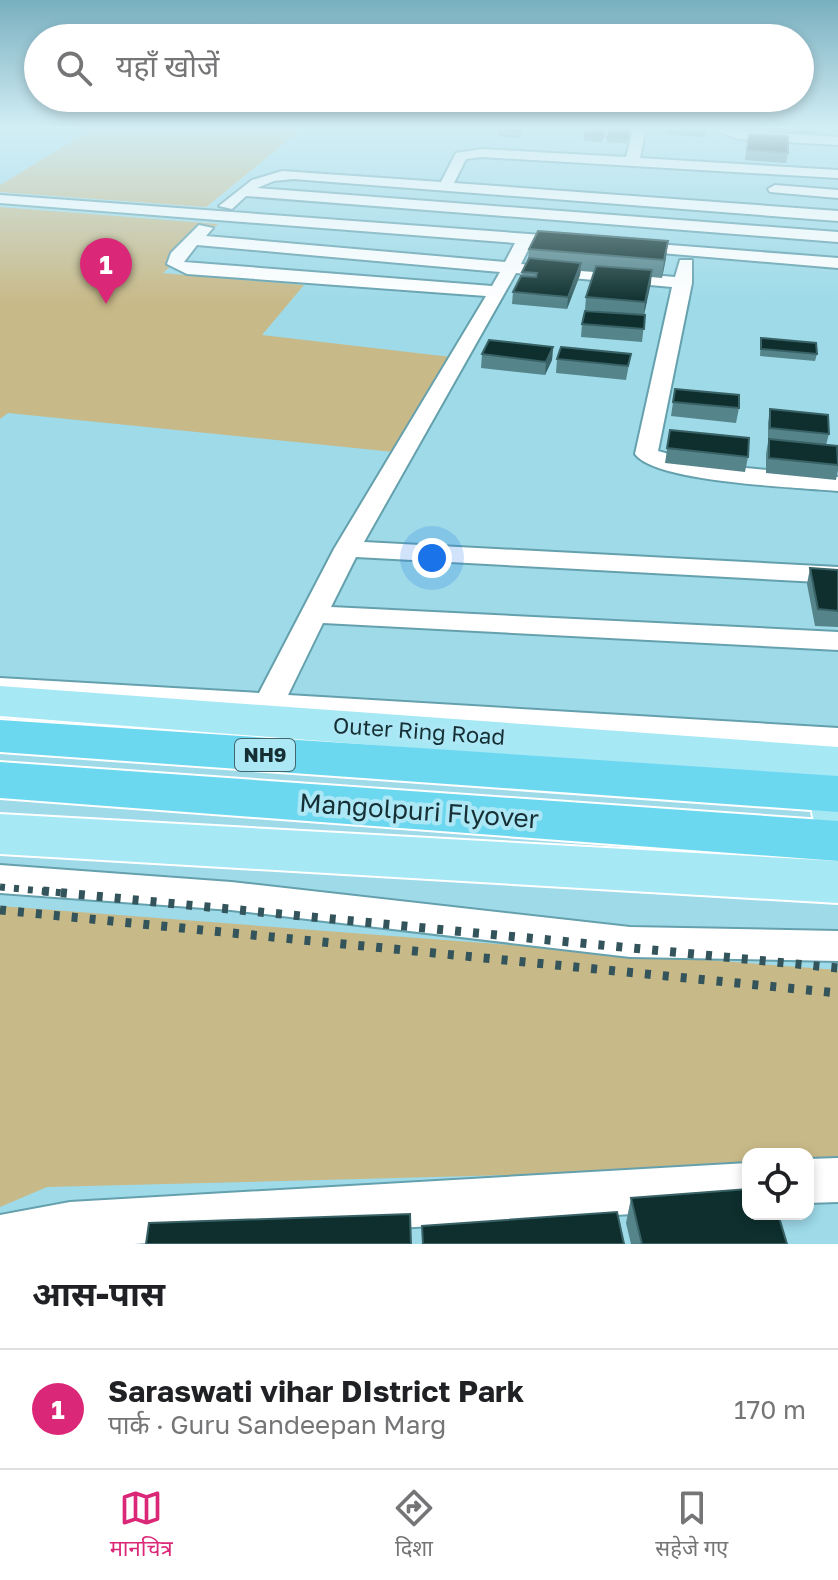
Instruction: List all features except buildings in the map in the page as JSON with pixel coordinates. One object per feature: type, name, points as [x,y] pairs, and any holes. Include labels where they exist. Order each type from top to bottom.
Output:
[{"type":"highway","name":"Mangolpuri Flyover","points":[[0,736],[838,797]]},
{"type":"highway","name":"Mangolpuri Flyover","points":[[0,780],[838,841]]},
{"type":"main road","name":"Outer Ring Road","points":[[0,701],[838,764]]},
{"type":"main road","points":[[838,797],[838,817]]},
{"type":"main road","points":[[0,834],[838,882]]},
{"type":"street","points":[[246,187],[177,257],[175,264],[187,269],[498,292]]},
{"type":"street","points":[[446,187],[838,216]]},
{"type":"street","points":[[764,189],[838,194]]},
{"type":"street","points":[[241,192],[838,237]]},
{"type":"street","points":[[0,199],[222,211],[584,243]]},
{"type":"street","points":[[269,702],[347,549],[498,292],[525,239]]},
{"type":"street","points":[[193,240],[683,283]]},
{"type":"street","points":[[614,246],[838,263]]},
{"type":"street","points":[[689,251],[646,454],[652,461],[686,468],[838,484]]},
{"type":"street","points":[[347,549],[838,575]]},
{"type":"street","points":[[314,614],[838,641]]},
{"type":"street","points":[[0,687],[838,738]]},
{"type":"street","points":[[0,879],[231,896],[630,942],[838,946]]},
{"type":"street","points":[[814,1181],[838,1180]]},
{"type":"street","points":[[0,1238],[70,1225],[742,1185]]},
{"type":"shaded area","points":[[0,187],[231,187],[206,207],[0,192]]},
{"type":"shaded area","points":[[0,207],[218,224],[163,273],[304,285],[262,335],[451,357],[404,453],[8,413],[0,419]]},
{"type":"shaded area","points":[[0,906],[838,970],[838,1167],[814,1168],[814,1148],[742,1148],[742,1169],[47,1187],[0,1207]]},
{"type":"railway","points":[[0,887],[63,893]]},
{"type":"railway","points":[[43,891],[838,968]]},
{"type":"railway","points":[[0,910],[838,993]]},
{"type":"place","name":"Saraswati vihar DIstrict Park","points":[[106,304]]}]
